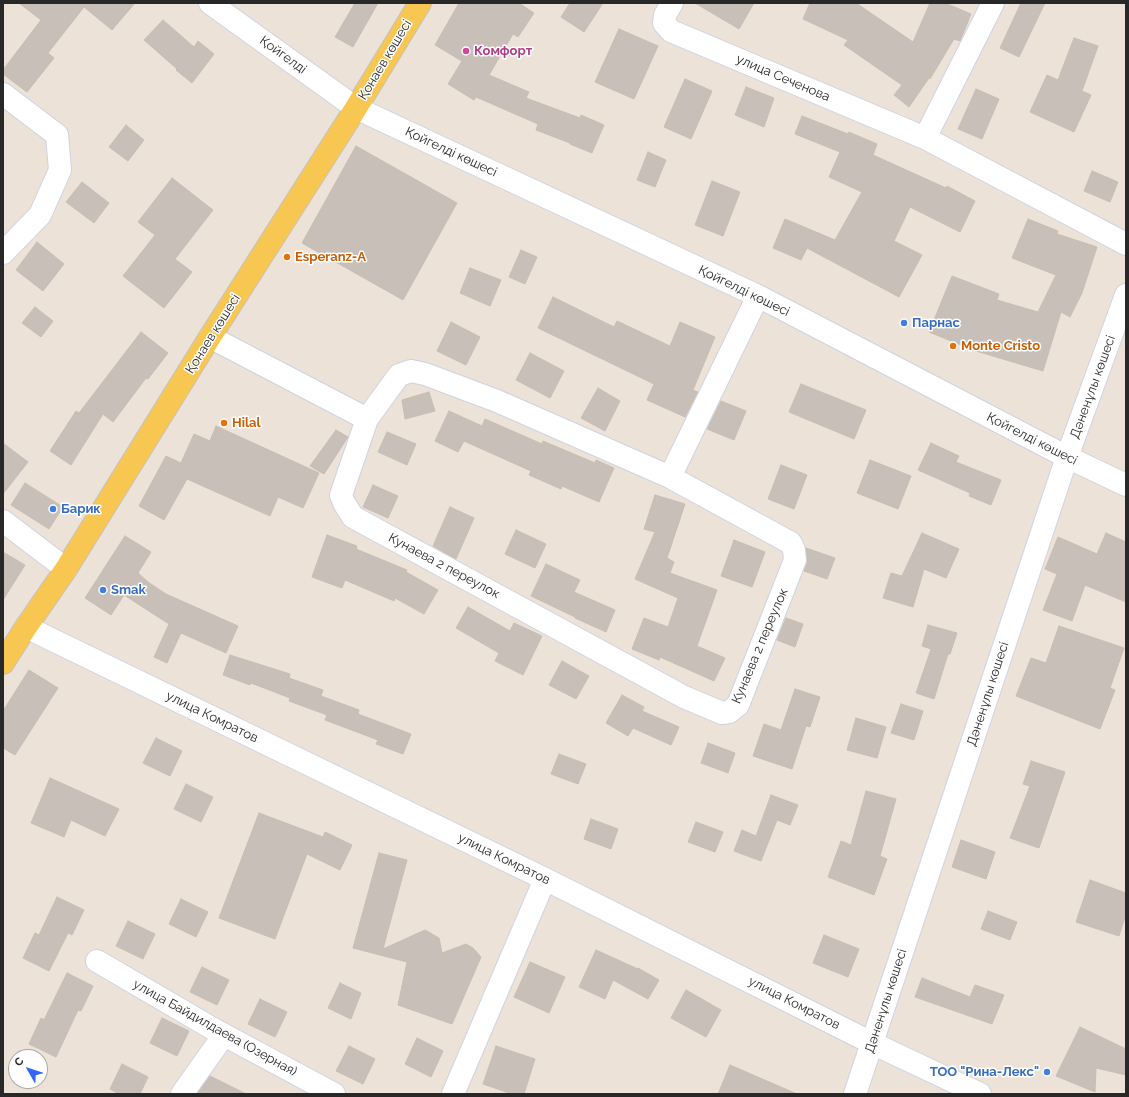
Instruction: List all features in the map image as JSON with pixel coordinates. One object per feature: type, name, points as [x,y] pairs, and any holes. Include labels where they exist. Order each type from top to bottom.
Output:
[{"type":"main road","name":"Қонаев көшесі","points":[[3,663],[66,569],[210,337],[356,108],[420,3]]},
{"type":"street","name":"Қойгелді","points":[[210,3],[356,108]]},
{"type":"street","name":"улица Сеченова","points":[[672,3],[665,15],[664,23],[671,32],[925,138],[1126,244]]},
{"type":"street","points":[[925,138],[993,3]]},
{"type":"street","points":[[3,94],[57,135],[60,170],[40,215],[3,253]]},
{"type":"street","name":"Қойгелді көшесі","points":[[356,108],[758,296],[1067,457],[1126,485]]},
{"type":"street","name":"Дәненұлы көшесі","points":[[855,1094],[1067,457],[1126,295]]},
{"type":"street","points":[[670,477],[758,296]]},
{"type":"street","points":[[210,337],[367,419]]},
{"type":"street","name":"Кунаева 2 переулок","points":[[411,371],[425,374],[497,401],[670,477],[791,543],[794,550],[795,560],[738,705],[729,712],[722,712],[684,697],[353,517],[341,495],[367,419],[399,375],[411,371]]},
{"type":"street","points":[[3,522],[66,569]]},
{"type":"street","name":"улица Комратов","points":[[26,627],[545,879],[872,1043],[980,1094]]},
{"type":"street","points":[[453,1094],[545,879]]},
{"type":"street","name":"улица Байдилдаева (Озерная)","points":[[97,961],[224,1035],[334,1094]]},
{"type":"street","points":[[182,1094],[224,1035]]},
{"type":"building","points":[[19,3],[135,3],[112,30],[84,7],[48,53],[54,58],[27,92],[3,74],[3,70],[41,20]]},
{"type":"building","points":[[355,3],[378,3],[353,47],[335,37]]},
{"type":"building","points":[[459,3],[519,3],[534,13],[518,37],[513,34],[489,75],[529,92],[526,98],[580,118],[581,115],[604,125],[592,153],[536,130],[538,124],[476,97],[474,100],[448,84],[462,61],[435,45]]},
{"type":"building","points":[[570,3],[603,3],[584,32],[561,17]]},
{"type":"building","points":[[695,3],[754,3],[739,29]]},
{"type":"building","points":[[810,3],[856,3],[913,42],[930,3],[945,3],[971,14],[960,41],[954,39],[930,79],[929,78],[909,107],[894,95],[902,85],[844,45],[848,40],[803,19]]},
{"type":"building","points":[[1021,3],[1045,3],[1019,57],[1000,48]]},
{"type":"building","points":[[163,20],[194,47],[198,41],[214,54],[192,83],[144,40]]},
{"type":"building","points":[[619,29],[658,46],[634,99],[595,82]]},
{"type":"building","points":[[1074,38],[1098,46],[1082,91],[1091,95],[1074,132],[1030,112],[1047,75],[1058,80]]},
{"type":"building","points":[[685,79],[712,91],[691,139],[664,127]]},
{"type":"building","points":[[746,87],[774,98],[764,127],[735,115]]},
{"type":"building","points":[[976,89],[999,99],[982,139],[958,129]]},
{"type":"building","points":[[802,116],[848,134],[849,132],[877,144],[873,155],[946,188],[947,186],[975,201],[960,232],[910,207],[894,241],[922,255],[899,297],[807,248],[801,260],[773,248],[785,219],[835,240],[862,192],[829,177],[840,152],[795,134]]},
{"type":"building","points":[[126,125],[144,140],[128,161],[109,147]]},
{"type":"building","points":[[356,146],[457,203],[403,300],[302,243]]},
{"type":"building","points":[[648,152],[666,160],[655,187],[637,180]]},
{"type":"building","points":[[1092,171],[1118,182],[1110,202],[1084,191]]},
{"type":"building","points":[[172,178],[213,210],[175,259],[192,272],[164,308],[123,276],[155,235],[138,222]]},
{"type":"building","points":[[712,181],[740,192],[723,236],[695,225]]},
{"type":"building","points":[[82,182],[109,203],[94,223],[66,202]]},
{"type":"building","points":[[1028,219],[1058,231],[1057,234],[1097,247],[1082,293],[1070,317],[1061,312],[1043,371],[976,351],[929,332],[952,276],[999,294],[997,300],[1038,312],[1056,275],[1012,258]]},
{"type":"building","points":[[37,242],[64,264],[43,291],[16,270]]},
{"type":"building","points":[[521,250],[537,257],[525,284],[509,277]]},
{"type":"building","points":[[470,268],[501,280],[490,306],[460,293]]},
{"type":"building","points":[[553,297],[614,327],[617,321],[670,346],[680,322],[715,337],[693,390],[698,392],[685,417],[647,400],[654,384],[538,328]]},
{"type":"building","points":[[35,307],[53,321],[41,337],[22,323]]},
{"type":"building","points":[[451,322],[480,337],[466,365],[437,351]]},
{"type":"building","points":[[141,332],[168,353],[148,379],[146,378],[113,422],[103,414],[71,465],[50,451],[76,411],[79,413]]},
{"type":"building","points":[[530,353],[564,371],[550,398],[516,380]]},
{"type":"building","points":[[801,384],[866,410],[854,439],[789,412]]},
{"type":"building","points":[[598,388],[620,401],[605,431],[581,418]]},
{"type":"building","points":[[429,392],[435,411],[405,419],[402,400]]},
{"type":"building","points":[[721,401],[746,411],[734,440],[707,429]]},
{"type":"building","points":[[449,411],[482,426],[485,419],[542,444],[543,441],[595,463],[596,460],[614,468],[599,502],[562,486],[561,489],[529,475],[531,471],[464,441],[458,452],[435,441]]},
{"type":"building","points":[[216,426],[319,473],[303,508],[278,497],[270,516],[187,479],[164,520],[139,506],[166,456],[181,463],[194,434],[210,441]]},
{"type":"building","points":[[336,430],[348,437],[324,474],[310,466]]},
{"type":"building","points":[[387,432],[416,444],[407,465],[378,452]]},
{"type":"building","points":[[3,443],[28,462],[3,494]]},
{"type":"building","points":[[931,443],[959,456],[956,462],[1001,480],[991,505],[969,496],[970,493],[918,470]]},
{"type":"building","points":[[870,460],[911,476],[898,509],[857,493]]},
{"type":"building","points":[[781,465],[807,475],[794,509],[768,499]]},
{"type":"building","points":[[25,483],[63,507],[49,529],[11,505]]},
{"type":"building","points":[[373,485],[398,496],[388,518],[363,507]]},
{"type":"building","points":[[655,495],[685,504],[667,558],[674,562],[670,573],[717,590],[697,646],[725,658],[714,681],[660,657],[659,660],[632,649],[644,618],[668,627],[678,598],[635,579],[655,532],[644,529]]},
{"type":"building","points":[[450,507],[474,518],[456,559],[433,546]]},
{"type":"building","points":[[516,530],[546,544],[535,568],[505,554]]},
{"type":"building","points":[[922,533],[959,549],[946,578],[924,569],[913,607],[883,598],[891,573],[902,576]]},
{"type":"building","points":[[1106,533],[1126,542],[1126,602],[1085,585],[1072,621],[1043,610],[1057,574],[1045,569],[1058,537],[1097,554]]},
{"type":"building","points":[[327,535],[357,546],[356,549],[407,570],[406,572],[438,590],[424,614],[395,598],[394,601],[345,580],[342,588],[312,577]]},
{"type":"building","points":[[125,536],[151,552],[138,573],[148,582],[166,594],[238,626],[226,653],[181,633],[167,663],[154,657],[169,624],[124,595],[111,615],[85,598]]},
{"type":"building","points":[[734,540],[765,552],[752,587],[721,576]]},
{"type":"building","points":[[806,548],[835,558],[827,579],[804,571],[807,559]]},
{"type":"building","points":[[3,552],[25,565],[3,600]]},
{"type":"building","points":[[546,564],[580,580],[574,592],[615,610],[606,632],[531,596]]},
{"type":"building","points":[[468,607],[510,631],[514,623],[542,636],[523,675],[495,661],[499,653],[456,628]]},
{"type":"building","points":[[786,618],[803,624],[795,647],[777,640]]},
{"type":"building","points":[[928,625],[957,633],[950,654],[948,654],[934,699],[916,693],[931,649],[922,646]]},
{"type":"building","points":[[1059,626],[1124,648],[1110,688],[1115,690],[1100,729],[1016,696],[1031,658],[1046,663]]},
{"type":"building","points":[[230,655],[290,674],[289,678],[323,690],[321,696],[359,710],[358,714],[411,734],[403,754],[376,744],[378,740],[325,720],[327,715],[289,701],[290,698],[251,683],[250,685],[223,675]]},
{"type":"building","points":[[562,661],[589,676],[576,699],[549,685]]},
{"type":"building","points":[[29,670],[58,688],[15,755],[3,748],[3,711]]},
{"type":"building","points":[[795,689],[820,697],[810,727],[806,726],[792,769],[753,756],[764,724],[781,730]]},
{"type":"building","points":[[622,695],[644,707],[642,711],[679,727],[671,745],[633,728],[628,736],[606,723]]},
{"type":"building","points":[[901,704],[923,711],[914,740],[891,733]]},
{"type":"building","points":[[856,718],[886,727],[877,758],[847,750]]},
{"type":"building","points":[[156,738],[182,751],[170,776],[143,763]]},
{"type":"building","points":[[708,743],[735,753],[728,773],[701,763]]},
{"type":"building","points":[[559,754],[586,764],[578,784],[551,774]]},
{"type":"building","points":[[1031,761],[1065,772],[1039,848],[1010,838],[1030,786],[1023,784]]},
{"type":"building","points":[[50,778],[119,809],[105,836],[71,820],[64,837],[31,823]]},
{"type":"building","points":[[186,784],[213,797],[201,822],[174,809]]},
{"type":"building","points":[[866,791],[896,799],[880,856],[887,859],[874,895],[828,877],[841,841],[851,845]]},
{"type":"building","points":[[771,795],[798,805],[790,825],[777,820],[761,861],[734,851],[742,830],[756,836]]},
{"type":"building","points":[[259,813],[323,837],[325,832],[352,845],[340,870],[307,854],[275,939],[219,918]]},
{"type":"building","points":[[591,819],[618,829],[611,849],[584,839]]},
{"type":"building","points":[[696,822],[723,832],[715,852],[688,842]]},
{"type":"building","points":[[961,840],[995,852],[986,879],[952,867]]},
{"type":"building","points":[[379,853],[407,860],[383,949],[425,930],[439,938],[442,953],[466,944],[473,948],[481,957],[452,1024],[398,1005],[407,962],[353,948]]},
{"type":"building","points":[[1090,880],[1126,893],[1126,914],[1119,936],[1076,922]]},
{"type":"building","points":[[57,897],[84,910],[72,935],[68,933],[49,971],[23,958],[35,933],[39,935]]},
{"type":"building","points":[[181,899],[208,912],[196,937],[169,924]]},
{"type":"building","points":[[988,911],[1017,922],[1010,940],[981,929]]},
{"type":"building","points":[[128,921],[155,934],[143,959],[116,946]]},
{"type":"building","points":[[824,935],[859,949],[848,977],[813,963]]},
{"type":"building","points":[[596,950],[638,968],[659,980],[648,999],[613,980],[605,999],[579,987]]},
{"type":"building","points":[[530,962],[565,977],[549,1013],[514,997]]},
{"type":"building","points":[[202,967],[229,980],[217,1005],[190,992]]},
{"type":"building","points":[[67,973],[93,986],[81,1011],[78,1010],[56,1057],[48,1053],[48,1049],[39,1049],[29,1044],[41,1018],[44,1020]]},
{"type":"building","points":[[922,978],[970,997],[975,985],[1004,995],[992,1024],[915,997]]},
{"type":"building","points":[[340,983],[361,993],[351,1019],[328,1008]]},
{"type":"building","points":[[686,990],[721,1010],[706,1037],[671,1018]]},
{"type":"building","points":[[260,999],[287,1012],[275,1037],[248,1024]]},
{"type":"building","points":[[162,1018],[189,1031],[177,1056],[150,1043]]},
{"type":"building","points":[[1080,1027],[1126,1049],[1126,1075],[1096,1068],[1095,1092],[1056,1076]]},
{"type":"building","points":[[417,1038],[443,1051],[431,1077],[405,1064]]},
{"type":"building","points":[[349,1046],[375,1059],[363,1084],[336,1071]]},
{"type":"building","points":[[496,1046],[535,1059],[524,1094],[512,1094],[483,1084]]},
{"type":"building","points":[[122,1064],[148,1077],[140,1094],[119,1094],[110,1089]]},
{"type":"building","points":[[730,1065],[797,1094],[718,1094]]},
{"type":"building","points":[[210,1076],[246,1094],[197,1094]]},
{"type":"place","name":"Комфорт","points":[[466,51]]},
{"type":"place","name":"Esperanz-A","points":[[287,257]]},
{"type":"place","name":"Парнас","points":[[904,323]]},
{"type":"place","name":"Monte Cristo","points":[[953,346]]},
{"type":"place","name":"Hilal","points":[[224,423]]},
{"type":"place","name":"Барик","points":[[53,509]]},
{"type":"place","name":"Smak","points":[[103,590]]},
{"type":"place","name":"ТОО \"Рина-Лекс\"","points":[[1047,1072]]}]
